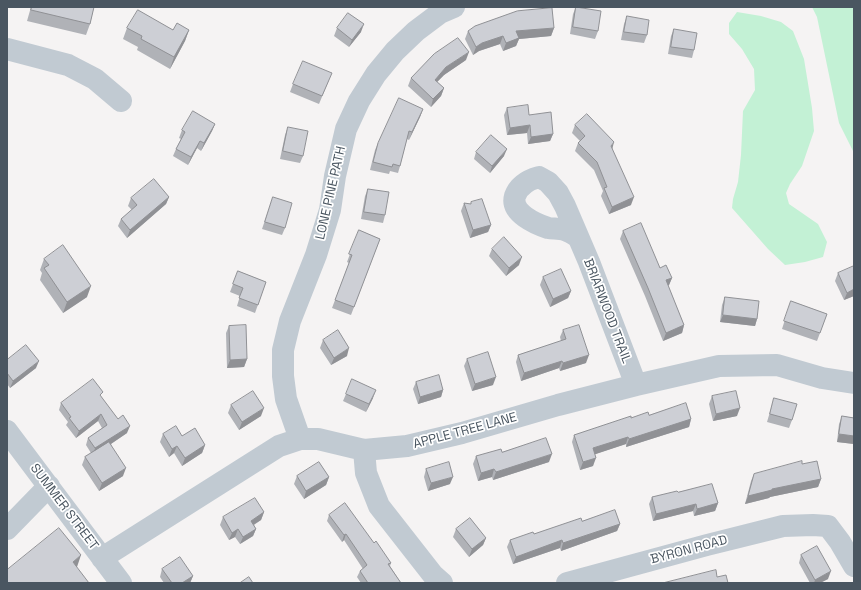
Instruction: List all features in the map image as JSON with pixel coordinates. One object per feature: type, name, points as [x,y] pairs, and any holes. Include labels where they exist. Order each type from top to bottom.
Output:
[{"type":"street","name":"LONE PINE PATH","points":[[300,439],[286,399],[283,376],[283,350],[290,321],[316,254],[330,210],[335,176],[346,129],[359,101],[376,74],[395,51],[416,31],[440,13],[454,7]]},
{"type":"street","points":[[7,49],[68,66],[95,79],[121,102]]},
{"type":"street","name":"BRIARWOOD TRAIL","points":[[578,237],[636,385]]},
{"type":"street","name":"APPLE TREE LANE","points":[[102,558],[279,446],[300,439],[318,439],[364,450],[407,446],[462,433],[558,405],[636,385],[720,366],[777,365],[822,378],[854,383]]},
{"type":"street","name":"SUMMER STREET","points":[[7,431],[121,583]]},
{"type":"street","points":[[364,450],[366,473],[379,506],[432,575],[442,583]]},
{"type":"street","points":[[7,529],[48,486]]},
{"type":"street","name":"BYRON ROAD","points":[[567,583],[783,526],[828,526],[840,542],[854,566]]},
{"type":"green space","points":[[812,7],[854,7],[854,152],[839,123],[817,17]]},
{"type":"green space","points":[[737,12],[761,16],[781,22],[793,31],[804,59],[814,131],[802,166],[786,193],[789,204],[818,224],[827,242],[823,257],[785,265],[768,249],[732,208],[738,182],[743,111],[755,90],[754,69],[742,49],[729,34],[729,23]]},
{"type":"building","points":[[32,7],[94,7],[90,24],[31,10]]},
{"type":"building","points":[[576,7],[601,11],[598,31],[573,27]]},
{"type":"building","points":[[552,8],[554,28],[516,31],[519,38],[506,43],[503,36],[482,43],[476,47],[468,31],[475,26],[517,11]]},
{"type":"building","points":[[138,10],[173,30],[177,23],[189,30],[174,57],[141,39],[142,36],[127,28]]},
{"type":"building","points":[[348,13],[364,24],[352,40],[337,28]]},
{"type":"building","points":[[627,16],[649,20],[647,35],[624,32]]},
{"type":"building","points":[[674,29],[697,33],[694,50],[671,47]]},
{"type":"building","points":[[458,38],[469,52],[446,67],[435,80],[444,88],[433,99],[411,78],[434,54]]},
{"type":"building","points":[[303,61],[332,73],[322,96],[293,84]]},
{"type":"building","points":[[399,98],[423,109],[412,132],[409,131],[400,166],[393,164],[392,167],[373,162],[378,143]]},
{"type":"building","points":[[528,105],[529,115],[551,112],[553,134],[531,137],[530,125],[510,128],[507,108]]},
{"type":"building","points":[[193,111],[215,124],[204,143],[200,141],[191,157],[176,149],[185,132],[182,130]]},
{"type":"building","points":[[587,114],[614,142],[611,146],[634,197],[612,207],[604,188],[607,187],[597,162],[578,143],[585,136],[575,125]]},
{"type":"building","points":[[288,127],[308,131],[303,156],[283,151]]},
{"type":"building","points":[[491,135],[507,149],[492,166],[476,152]]},
{"type":"building","points":[[154,179],[169,197],[130,230],[121,219],[137,205],[131,198]]},
{"type":"building","points":[[368,189],[389,192],[385,215],[364,212]]},
{"type":"building","points":[[273,197],[292,203],[285,228],[265,222]]},
{"type":"building","points":[[482,199],[491,225],[473,230],[464,203],[471,204],[471,202]]},
{"type":"building","points":[[641,223],[660,268],[666,265],[672,278],[666,280],[684,325],[666,333],[623,231]]},
{"type":"building","points":[[359,230],[380,239],[354,307],[335,300],[352,255],[349,254]]},
{"type":"building","points":[[504,237],[522,257],[509,268],[492,249]]},
{"type":"building","points":[[63,245],[91,286],[67,302],[44,268],[49,265],[44,259]]},
{"type":"building","points":[[854,266],[854,289],[847,293],[838,273]]},
{"type":"building","points":[[561,269],[571,291],[553,299],[543,277]]},
{"type":"building","points":[[238,271],[266,282],[258,305],[239,298],[243,288],[233,284]]},
{"type":"building","points":[[725,297],[759,301],[757,319],[723,315]]},
{"type":"building","points":[[791,301],[827,314],[820,333],[784,321]]},
{"type":"building","points":[[246,325],[247,359],[230,360],[229,326]]},
{"type":"building","points":[[579,325],[589,355],[563,363],[562,361],[524,373],[518,355],[566,339],[563,330]]},
{"type":"building","points":[[338,330],[349,348],[334,358],[323,340]]},
{"type":"building","points":[[26,345],[39,361],[13,381],[7,373],[7,360]]},
{"type":"building","points":[[488,352],[496,377],[475,384],[467,359]]},
{"type":"building","points":[[439,375],[443,390],[420,397],[416,382]]},
{"type":"building","points":[[93,379],[103,392],[100,395],[118,419],[123,415],[130,426],[95,448],[88,438],[107,425],[101,414],[79,431],[69,418],[71,417],[61,403]]},
{"type":"building","points":[[352,379],[376,390],[369,404],[346,394]]},
{"type":"building","points":[[253,391],[264,408],[242,422],[231,405]]},
{"type":"building","points":[[736,391],[740,408],[716,414],[712,396]]},
{"type":"building","points":[[774,398],[797,404],[792,420],[770,414]]},
{"type":"building","points":[[686,403],[691,419],[629,439],[628,437],[593,448],[596,458],[583,462],[574,435],[631,416],[631,418],[648,412],[649,415]]},
{"type":"building","points":[[842,416],[854,418],[854,436],[839,434]]},
{"type":"building","points":[[176,426],[182,436],[195,428],[205,445],[185,458],[177,446],[172,449],[163,434]]},
{"type":"building","points":[[546,438],[552,454],[496,472],[494,469],[481,473],[476,456],[501,449],[502,452]]},
{"type":"building","points":[[109,442],[126,468],[102,483],[85,457]]},
{"type":"building","points":[[802,461],[802,464],[817,461],[821,479],[772,489],[748,496],[754,474]]},
{"type":"building","points":[[319,462],[329,477],[306,491],[297,476]]},
{"type":"building","points":[[449,462],[453,477],[431,483],[426,469]]},
{"type":"building","points":[[712,484],[718,503],[697,509],[696,504],[656,514],[652,497]]},
{"type":"building","points":[[255,498],[264,512],[251,521],[256,529],[243,537],[238,529],[232,533],[223,517]]},
{"type":"building","points":[[345,503],[374,543],[376,541],[391,563],[388,564],[401,583],[368,583],[360,571],[367,565],[346,534],[344,535],[329,515]]},
{"type":"building","points":[[615,510],[620,524],[563,543],[562,540],[516,557],[510,540],[533,532],[534,534],[581,518],[582,521]]},
{"type":"building","points":[[470,518],[486,538],[472,549],[456,529]]},
{"type":"building","points":[[59,528],[81,555],[73,562],[89,583],[7,583],[7,570]]},
{"type":"building","points":[[817,546],[831,571],[815,580],[801,555]]},
{"type":"building","points":[[180,557],[193,576],[182,583],[172,583],[162,569]]},
{"type":"building","points":[[716,570],[717,577],[726,575],[728,583],[663,583]]},
{"type":"building","points":[[249,577],[253,583],[240,583]]}]
